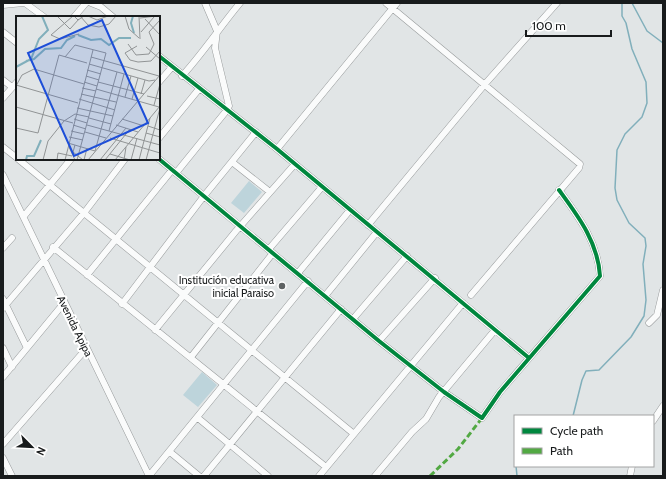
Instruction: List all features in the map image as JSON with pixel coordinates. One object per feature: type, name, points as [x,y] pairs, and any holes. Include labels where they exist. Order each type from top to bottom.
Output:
[{"type":"street","points":[[3,5],[24,3],[43,16]]},
{"type":"street","points":[[75,16],[86,3]]},
{"type":"street","points":[[91,3],[101,7],[112,16]]},
{"type":"street","points":[[87,275],[229,106],[215,48],[217,31],[205,3]]},
{"type":"street","points":[[182,76],[198,59],[217,31],[240,3]]},
{"type":"street","points":[[386,3],[580,164],[579,168],[471,295]]},
{"type":"street","points":[[277,149],[397,3]]},
{"type":"street","points":[[368,225],[485,84],[557,3]]},
{"type":"street","points":[[3,32],[16,43]]},
{"type":"street","points":[[160,57],[182,76],[277,149],[529,358]]},
{"type":"street","points":[[160,81],[172,67]]},
{"type":"street","points":[[3,80],[12,87]]},
{"type":"street","points":[[3,98],[16,83]]},
{"type":"street","points":[[160,137],[199,89]]},
{"type":"street","points":[[122,304],[204,196],[256,132]]},
{"type":"street","points":[[3,147],[16,156]]},
{"type":"street","points":[[21,160],[354,434]]},
{"type":"street","points":[[24,216],[70,160]]},
{"type":"street","points":[[27,348],[4,304],[84,213],[124,160]]},
{"type":"street","points":[[159,160],[379,341],[444,392],[482,418],[529,358],[600,276],[599,263],[584,226],[559,190]]},
{"type":"street","points":[[232,162],[270,192]]},
{"type":"street","points":[[155,330],[241,226],[295,164]]},
{"type":"street","name":"Avenida Apipa","points":[[3,175],[24,216],[86,349],[149,476]]},
{"type":"street","points":[[191,357],[271,251],[322,187]]},
{"type":"street","points":[[298,273],[350,210]]},
{"type":"street","points":[[325,296],[377,232]]},
{"type":"street","points":[[3,248],[12,238]]},
{"type":"street","points":[[53,247],[326,467]]},
{"type":"street","points":[[353,319],[407,256]]},
{"type":"street","points":[[379,341],[434,278]]},
{"type":"street","points":[[149,476],[225,385],[308,281]]},
{"type":"street","points":[[650,323],[657,315],[663,290]]},
{"type":"street","points":[[3,377],[64,303]]},
{"type":"street","points":[[319,476],[463,303]]},
{"type":"street","points":[[204,476],[286,378],[341,309]]},
{"type":"street","points":[[375,476],[412,432],[426,419],[432,411],[434,404],[495,330]]},
{"type":"street","points":[[3,348],[12,366]]},
{"type":"street","points":[[3,444],[86,349]]},
{"type":"street","points":[[654,420],[663,406]]},
{"type":"street","points":[[198,418],[268,476]]},
{"type":"street","points":[[170,452],[199,476]]},
{"type":"street","points":[[3,458],[12,476]]},
{"type":"shaded area","points":[[249,181],[262,192],[244,213],[231,203]]},
{"type":"shaded area","points":[[202,372],[217,385],[198,407],[183,395]]},
{"type":"waterway","points":[[573,415],[582,380],[586,371],[599,370],[631,337],[644,316],[646,300],[643,264],[646,246],[645,238],[629,223],[617,200],[615,188],[617,150],[625,134],[642,117],[647,103],[646,82],[632,49],[626,23],[622,16],[622,3]]},
{"type":"waterway","points":[[632,3],[647,31],[663,43]]},
{"type":"waterway","points":[[516,467],[517,476]]},
{"type":"marked path","points":[[430,476],[458,449],[482,418]]},
{"type":"cycle path","points":[[160,57],[277,149],[529,358]]},
{"type":"cycle path","points":[[160,160],[379,341],[444,392],[482,418],[500,392],[600,276],[595,252],[586,230],[559,190]]},
{"type":"place","name":"Institución educativa inicial Paraiso","points":[[282,286]]}]
